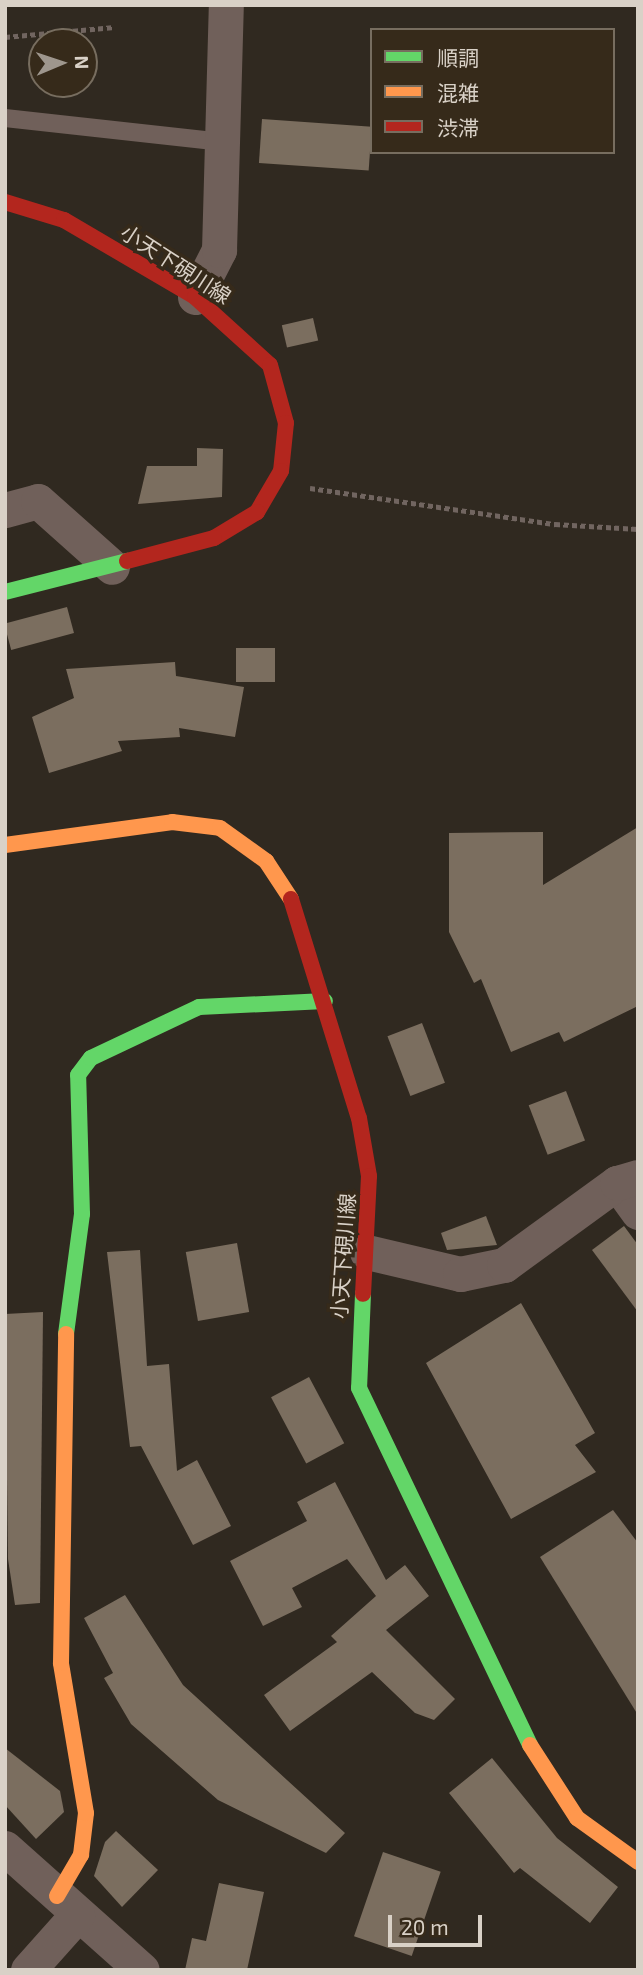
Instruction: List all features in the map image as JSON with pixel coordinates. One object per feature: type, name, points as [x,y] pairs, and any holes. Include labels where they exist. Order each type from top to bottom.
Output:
[{"type":"main road","name":"小天下硯川線","points":[[5,202],[64,220],[195,297],[270,365],[286,423],[275,483],[257,512],[214,538],[112,567],[5,592]]},
{"type":"main road","name":"小天下硯川線","points":[[5,845],[172,821],[220,828],[266,860],[289,893],[325,1001],[363,1141],[367,1252],[356,1353],[359,1388],[376,1431],[543,1771],[577,1818],[638,1862]]},
{"type":"main road","points":[[67,1905],[81,1855],[86,1813],[61,1663],[67,1299],[82,1214],[78,1074],[91,1058],[136,1031],[199,1007],[325,1001]]},
{"type":"street","points":[[195,297],[219,250],[226,5]]},
{"type":"street","points":[[5,510],[38,501],[112,567]]},
{"type":"street","points":[[367,1252],[460,1274],[504,1265],[627,1180],[638,1212]]},
{"type":"street","points":[[5,1847],[142,1970]]},
{"type":"street","points":[[28,1970],[67,1905]]},
{"type":"lane","points":[[5,118],[223,142]]},
{"type":"path","points":[[5,37],[115,27]]},
{"type":"path","points":[[275,483],[555,524],[638,529]]},
{"type":"building","points":[[262,119],[370,127],[369,171],[259,163]]},
{"type":"building","points":[[313,318],[318,340],[287,348],[282,325]]},
{"type":"building","points":[[197,448],[223,449],[222,497],[138,504],[147,466],[197,466]]},
{"type":"building","points":[[67,607],[74,633],[11,650],[5,624]]},
{"type":"building","points":[[236,648],[275,648],[275,682],[236,682]]},
{"type":"building","points":[[175,662],[176,676],[244,687],[235,737],[179,728],[180,737],[118,741],[122,751],[49,773],[32,717],[74,698],[66,669]]},
{"type":"building","points":[[638,827],[638,1006],[564,1042],[559,1032],[511,1052],[481,979],[474,983],[449,932],[449,833],[543,832],[543,885]]},
{"type":"building","points":[[422,1023],[445,1083],[410,1096],[387,1036]]},
{"type":"building","points":[[566,1091],[585,1140],[548,1155],[529,1105]]},
{"type":"building","points":[[486,1216],[497,1245],[447,1250],[441,1233]]},
{"type":"building","points":[[624,1226],[638,1245],[638,1312],[592,1250]]},
{"type":"building","points":[[237,1243],[249,1312],[198,1321],[186,1252]]},
{"type":"building","points":[[140,1250],[147,1366],[169,1364],[177,1471],[197,1460],[231,1526],[193,1545],[141,1446],[130,1447],[107,1252]]},
{"type":"building","points":[[521,1303],[595,1433],[575,1445],[596,1472],[511,1519],[426,1363]]},
{"type":"building","points":[[43,1312],[40,1603],[15,1605],[8,1559],[5,1314]]},
{"type":"building","points":[[309,1377],[344,1443],[306,1463],[271,1397]]},
{"type":"building","points":[[335,1482],[386,1580],[405,1565],[429,1596],[386,1630],[455,1699],[434,1720],[415,1713],[372,1672],[290,1731],[264,1695],[337,1642],[331,1636],[376,1596],[347,1559],[292,1588],[302,1607],[263,1626],[230,1561],[307,1521],[297,1502]]},
{"type":"building","points":[[613,1510],[638,1543],[638,1715],[540,1557]]},
{"type":"building","points":[[125,1595],[183,1685],[345,1833],[326,1853],[218,1800],[131,1724],[104,1678],[113,1673],[84,1618]]},
{"type":"building","points":[[5,1748],[60,1791],[64,1812],[36,1839],[5,1805]]},
{"type":"building","points":[[492,1758],[557,1838],[618,1887],[590,1923],[520,1868],[514,1873],[449,1793]]},
{"type":"building","points":[[116,1831],[158,1870],[122,1907],[94,1876],[105,1842]]},
{"type":"building","points":[[383,1852],[441,1872],[412,1956],[354,1936]]},
{"type":"building","points":[[219,1883],[264,1892],[247,1970],[185,1970],[192,1938],[206,1941]]},
{"type":"traffic: fast","points":[[5,592],[127,561]]},
{"type":"traffic: fast","points":[[66,1334],[82,1214],[78,1075],[91,1058],[199,1007],[325,1001]]},
{"type":"traffic: fast","points":[[363,1294],[359,1388],[530,1745]]},
{"type":"traffic: slow","points":[[5,845],[172,822],[220,828],[266,861],[291,899]]},
{"type":"traffic: slow","points":[[57,1896],[81,1855],[86,1813],[61,1663],[66,1334]]},
{"type":"traffic: slow","points":[[530,1745],[577,1818],[638,1862]]},
{"type":"traffic: jam","points":[[5,202],[64,220],[195,297],[270,365],[286,423],[281,471],[257,512],[214,538],[127,561]]},
{"type":"traffic: jam","points":[[291,899],[359,1118],[369,1176],[363,1294]]}]
